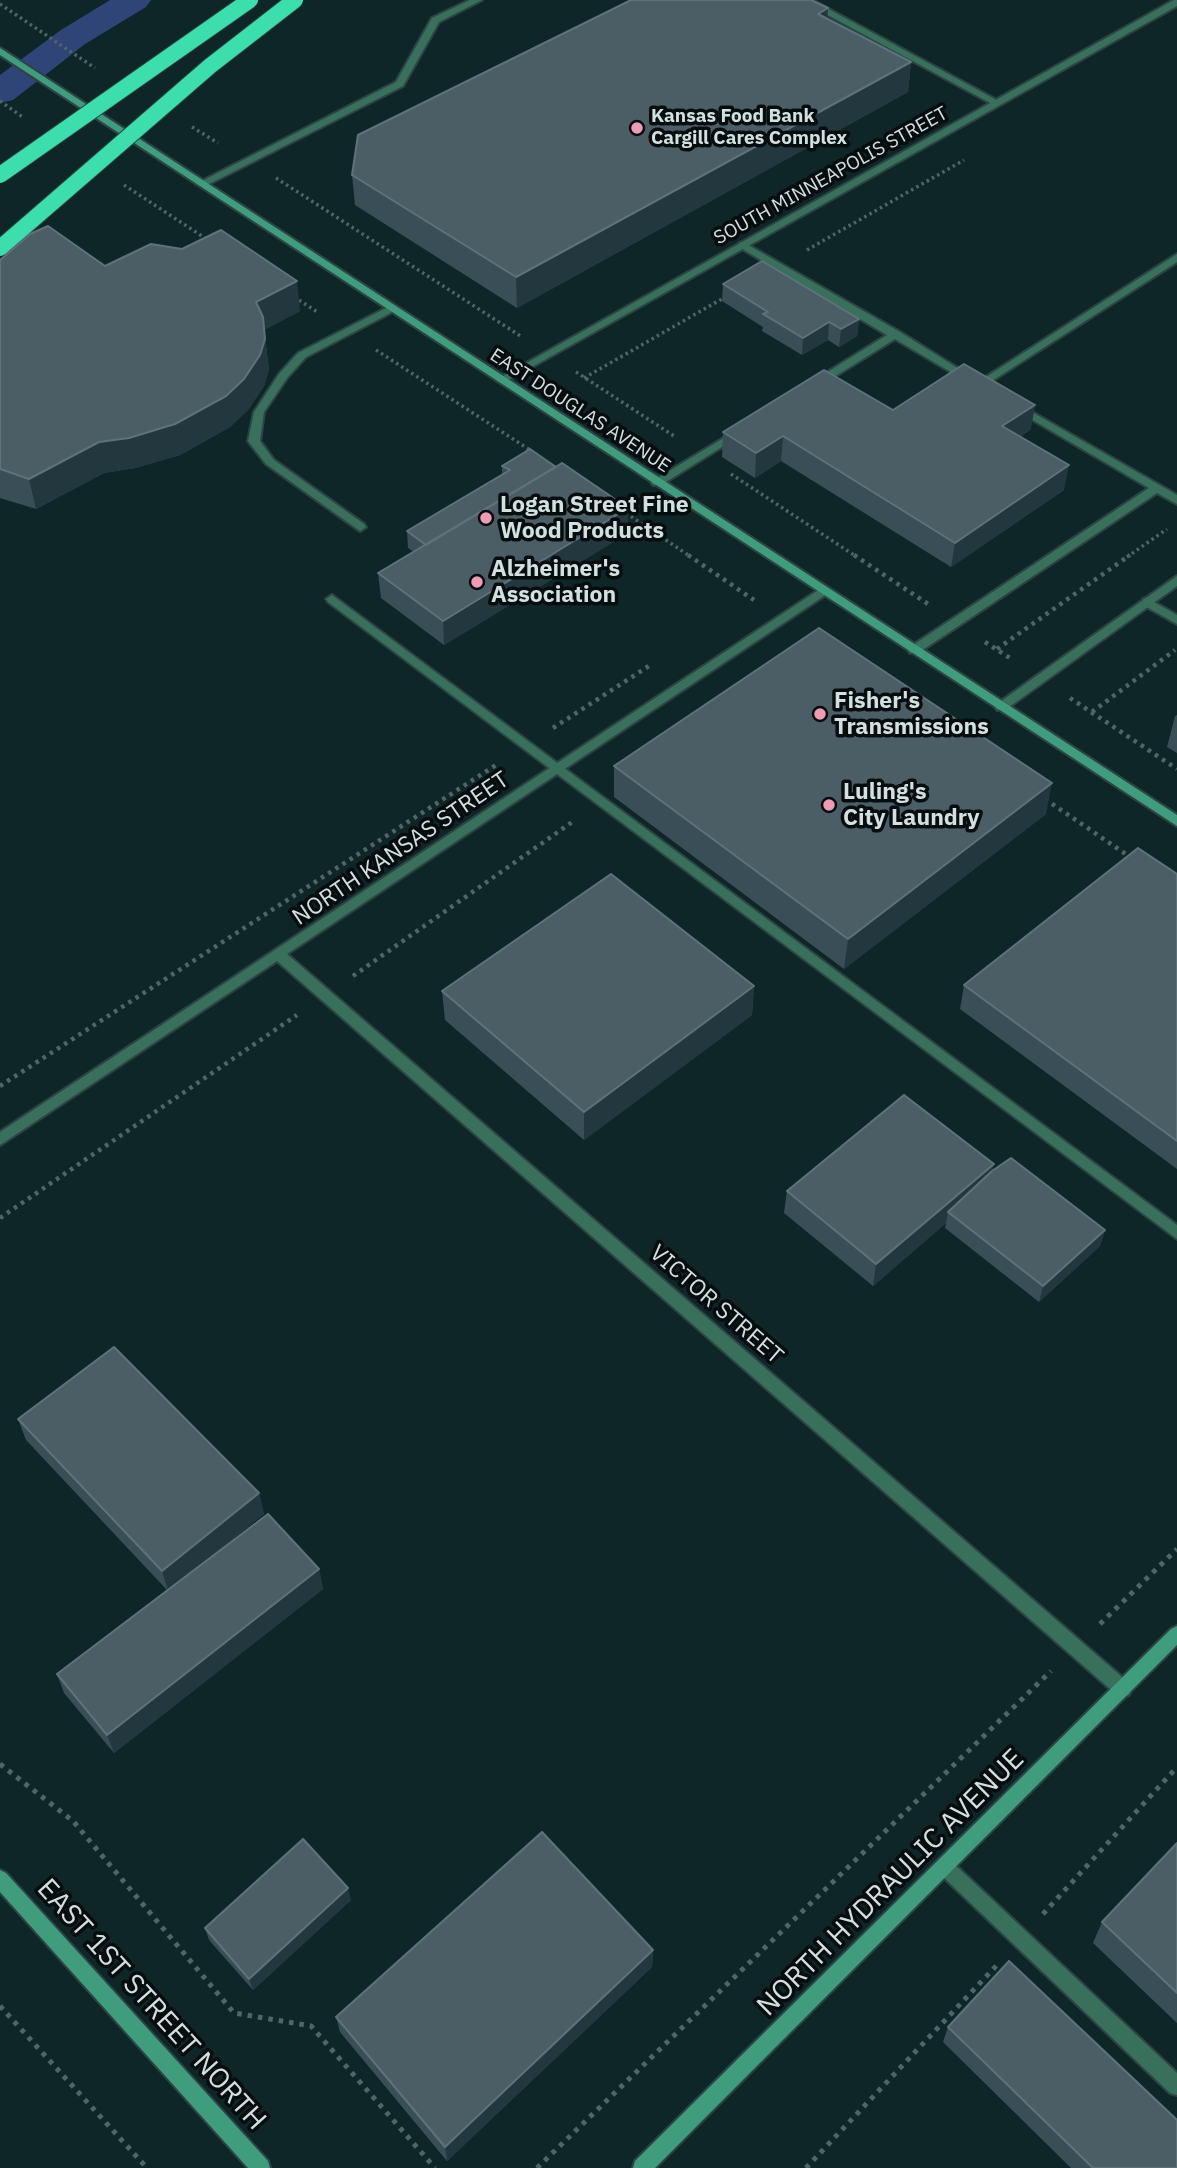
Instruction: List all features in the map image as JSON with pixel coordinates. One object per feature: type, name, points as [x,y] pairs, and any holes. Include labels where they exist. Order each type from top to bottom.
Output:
[{"type":"highway","points":[[0,175],[250,0]]},
{"type":"highway","points":[[0,248],[210,66],[295,0]]},
{"type":"main road","name":"EAST DOUGLAS AVENUE","points":[[0,51],[1177,821]]},
{"type":"main road","name":"NORTH HYDRAULIC AVENUE","points":[[642,2168],[1177,1634]]},
{"type":"main road","name":"EAST 1ST STREET NORTH","points":[[0,1879],[261,2168]]},
{"type":"street","points":[[201,184],[400,84],[435,20],[477,0]]},
{"type":"street","points":[[805,0],[997,103]]},
{"type":"street","name":"SOUTH MINNEAPOLIS STREET","points":[[501,380],[1177,2]]},
{"type":"street","points":[[743,245],[992,391]]},
{"type":"street","points":[[980,384],[1177,257]]},
{"type":"street","points":[[360,527],[270,462],[254,441],[259,412],[283,376],[302,355],[392,308]]},
{"type":"street","points":[[804,391],[896,334]]},
{"type":"street","points":[[1004,398],[1177,500]]},
{"type":"street","points":[[657,482],[747,426]]},
{"type":"street","points":[[914,650],[1157,488]]},
{"type":"street","points":[[1001,707],[1177,580]]},
{"type":"street","name":"NORTH KANSAS STREET","points":[[0,1139],[823,591]]},
{"type":"street","points":[[332,599],[1177,1233]]},
{"type":"street","points":[[1147,602],[1177,620]]},
{"type":"street","name":"VICTOR STREET","points":[[279,955],[1123,1689]]},
{"type":"street","points":[[945,1867],[1177,2085]]},
{"type":"path","points":[[0,4],[104,73]]},
{"type":"path","points":[[188,125],[702,454],[1177,769]]},
{"type":"path","points":[[584,378],[972,155]]},
{"type":"path","points":[[115,179],[213,244]]},
{"type":"path","points":[[291,295],[540,457]]},
{"type":"path","points":[[619,508],[782,619]]},
{"type":"path","points":[[996,649],[1177,522]]},
{"type":"path","points":[[741,606],[752,599]]},
{"type":"path","points":[[1092,712],[1177,649]]},
{"type":"path","points":[[0,1086],[662,657]]},
{"type":"path","points":[[1038,794],[1136,861]]},
{"type":"path","points":[[0,1219],[326,995],[601,801]]},
{"type":"path","points":[[537,2168],[1177,1549]]},
{"type":"path","points":[[0,1764],[73,1821],[234,2012],[311,2026],[435,2168]]},
{"type":"path","points":[[806,2168],[1020,1940],[1177,1767]]},
{"type":"path","points":[[0,2006],[147,2168]]},
{"type":"building","name":"Kansas Food Bank Cargill Cares Complex","points":[[631,0],[811,0],[828,8],[818,14],[911,62],[516,277],[352,175],[358,135]]},
{"type":"building","points":[[48,226],[105,266],[151,244],[182,249],[221,230],[297,281],[256,302],[263,317],[265,339],[260,355],[244,379],[226,396],[175,424],[129,438],[99,442],[29,479],[0,469],[0,260],[30,234]]},
{"type":"building","points":[[762,261],[859,319],[841,329],[829,322],[803,338],[763,314],[768,312],[723,284]]},
{"type":"building","points":[[964,364],[1035,405],[1002,426],[1069,465],[955,543],[783,436],[756,453],[723,432],[824,370],[893,410]]},
{"type":"building","points":[[530,449],[556,467],[426,545],[407,531],[510,470],[502,466]]},
{"type":"building","name":"Alzheimer's Association","points":[[562,463],[628,508],[443,621],[378,573]]},
{"type":"building","name":"Luling's City Laundry","points":[[819,628],[1052,783],[848,939],[614,766]]},
{"type":"building","points":[[1138,848],[1177,874],[1177,1141],[964,985]]},
{"type":"building","points":[[611,874],[754,986],[584,1112],[442,991]]},
{"type":"building","points":[[904,1095],[994,1164],[876,1264],[787,1191]]},
{"type":"building","points":[[1011,1158],[1105,1230],[1043,1286],[948,1212],[992,1171]]},
{"type":"building","points":[[114,1347],[259,1493],[162,1571],[18,1419]]},
{"type":"building","points":[[268,1514],[319,1569],[107,1735],[57,1674]]},
{"type":"building","points":[[542,1832],[653,1950],[445,2147],[336,2017]]},
{"type":"building","points":[[303,1839],[348,1888],[249,1979],[205,1928]]},
{"type":"building","points":[[1177,1843],[1177,1993],[1102,1922]]},
{"type":"building","points":[[1009,1961],[1177,2120],[1177,2168],[1093,2168],[948,2027]]},
{"type":"waterway","points":[[0,92],[73,37],[134,0]]},
{"type":"place","name":"Kansas Food Bank Cargill Cares Complex","points":[[637,128]]},
{"type":"place","name":"Logan Street Fine Wood Products","points":[[486,518]]},
{"type":"place","name":"Alzheimer's Association","points":[[477,582]]},
{"type":"place","name":"Fisher's Transmissions","points":[[820,714]]},
{"type":"place","name":"Luling's City Laundry","points":[[829,805]]}]
